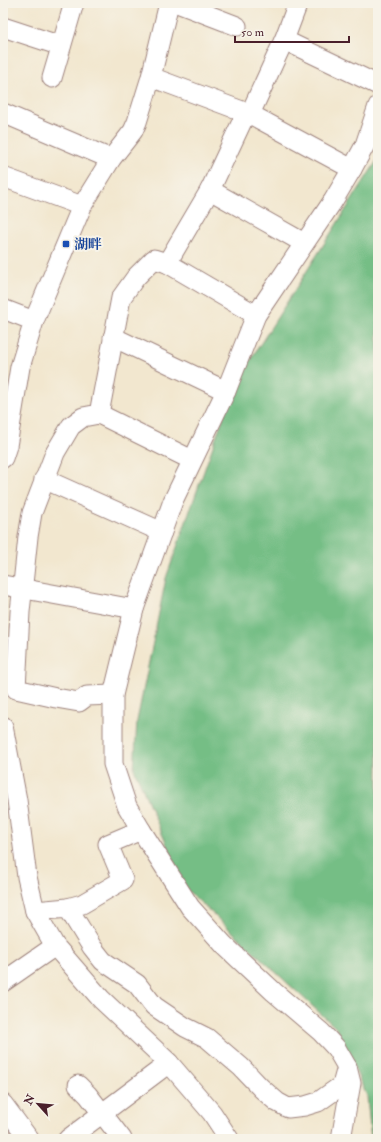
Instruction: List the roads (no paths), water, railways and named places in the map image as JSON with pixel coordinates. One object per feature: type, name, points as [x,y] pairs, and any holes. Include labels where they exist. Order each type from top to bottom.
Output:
[{"type":"street","points":[[52,78],[74,3]]},
{"type":"street","points":[[3,458],[7,446],[8,407],[34,321],[82,206],[111,160],[133,131],[137,122],[151,77],[169,3]]},
{"type":"street","points":[[177,3],[237,26]]},
{"type":"street","points":[[168,263],[210,190],[248,114],[284,40],[298,3]]},
{"type":"street","points":[[3,27],[61,46]]},
{"type":"street","points":[[284,40],[378,85]]},
{"type":"street","points":[[151,77],[248,114],[352,169]]},
{"type":"street","points":[[341,1139],[351,1084],[347,1067],[336,1048],[321,1032],[274,992],[224,944],[190,907],[127,806],[113,764],[113,695],[134,609],[173,501],[226,392],[256,315],[352,169],[365,145],[378,106]]},
{"type":"street","points":[[3,113],[111,160]]},
{"type":"street","points":[[3,177],[82,206]]},
{"type":"street","points":[[210,190],[304,243]]},
{"type":"street","points":[[99,414],[121,298],[136,277],[154,259],[168,263],[256,315]]},
{"type":"street","points":[[3,309],[34,321]]},
{"type":"street","points":[[113,337],[226,392]]},
{"type":"street","points":[[113,695],[88,696],[79,702],[16,689],[20,612],[32,513],[55,452],[71,426],[82,417],[99,414],[192,460]]},
{"type":"street","points":[[44,479],[162,532]]},
{"type":"street","points":[[3,585],[134,609]]},
{"type":"street","points":[[3,726],[10,801],[35,911],[55,946],[101,999],[169,1063],[212,1113],[230,1139]]},
{"type":"street","points":[[35,911],[68,908],[82,904],[123,880],[108,844],[141,830]]},
{"type":"street","points":[[68,908],[102,961],[137,984],[154,1006],[185,1027],[207,1038],[277,1102],[288,1108],[297,1108],[318,1102],[330,1095],[342,1085],[347,1067]]},
{"type":"street","points":[[3,982],[55,946]]},
{"type":"street","points":[[128,1024],[154,1006]]},
{"type":"street","points":[[68,1139],[169,1063]]},
{"type":"street","points":[[78,1085],[103,1113],[122,1139]]},
{"type":"street","points":[[3,1104],[29,1139]]},
{"type":"place","name":"湖畔","points":[[66,244]]}]
